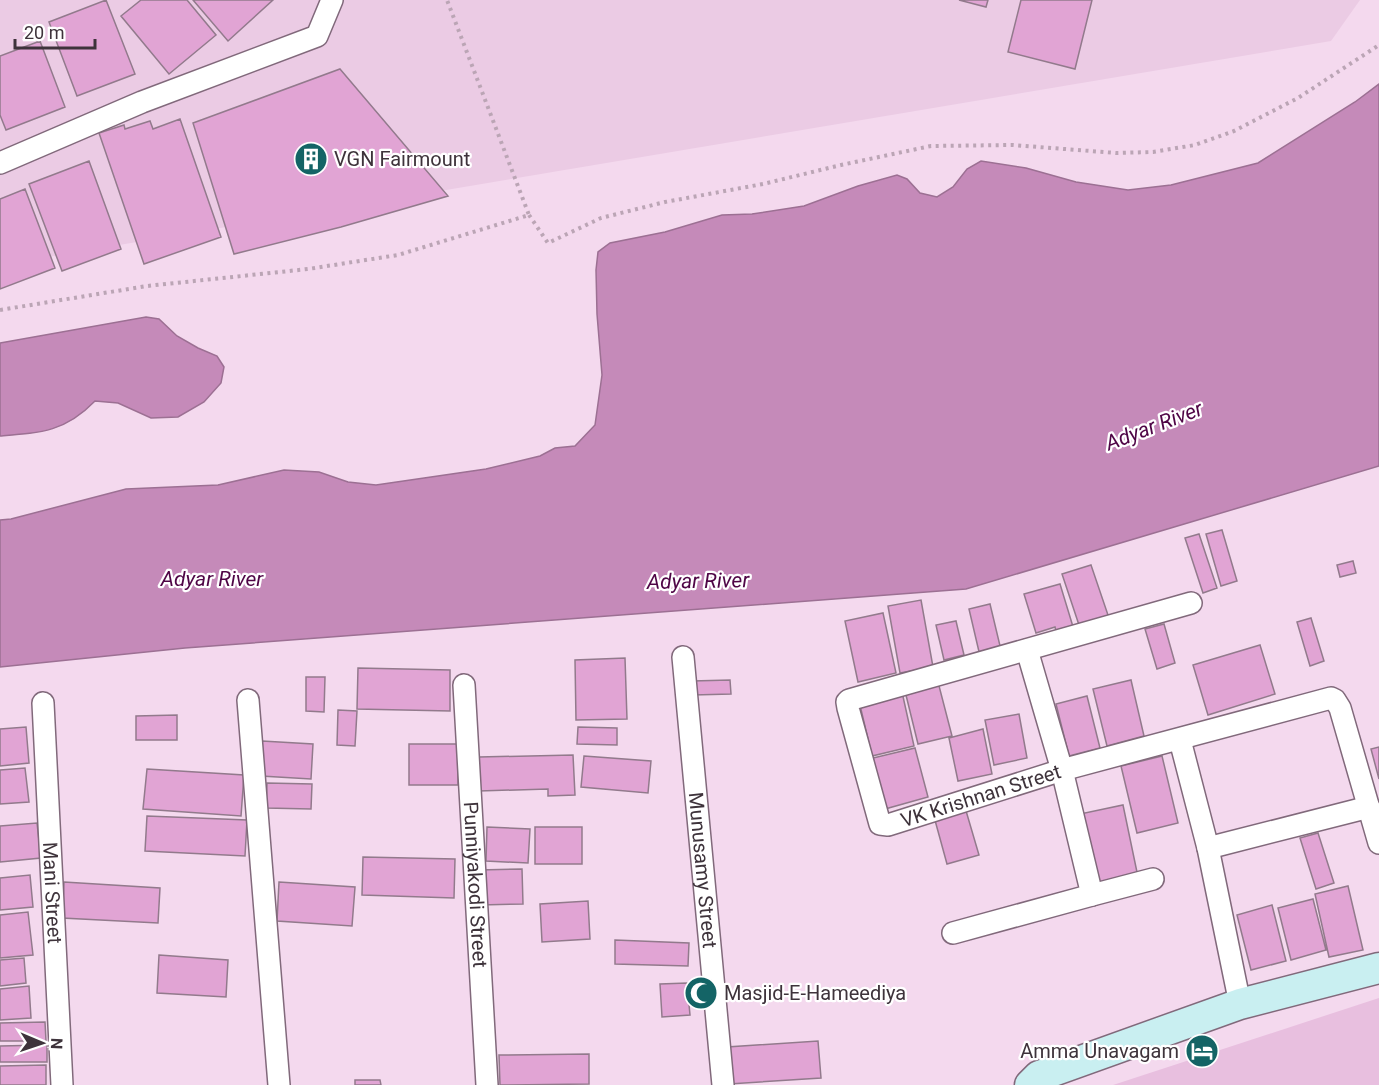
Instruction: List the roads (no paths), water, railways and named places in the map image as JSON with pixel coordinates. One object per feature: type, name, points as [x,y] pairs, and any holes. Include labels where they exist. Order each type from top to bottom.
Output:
[{"type":"street","points":[[0,163],[142,102],[317,36],[332,0]]},
{"type":"street","name":"VK Krishnan Street","points":[[1191,603],[847,702],[880,824],[888,825],[1062,770],[1331,699],[1335,700],[1340,708],[1379,843]]},
{"type":"street","points":[[1027,650],[1062,770],[1092,895]]},
{"type":"street","name":"Munusamy Street","points":[[683,657],[723,1085]]},
{"type":"street","name":"Punniyakodi Street","points":[[464,685],[487,1085]]},
{"type":"street","points":[[248,700],[279,1085]]},
{"type":"street","name":"Mani Street","points":[[43,703],[62,1085]]},
{"type":"street","points":[[1180,740],[1208,848],[1240,1004]]},
{"type":"street","points":[[1208,848],[1369,807]]},
{"type":"street","points":[[953,933],[1153,879]]},
{"type":"street","points":[[1030,1085],[1039,1076],[1240,1004],[1379,968]]},
{"type":"water","name":"Adyar River","points":[[1379,84],[1379,466],[966,589],[185,648],[0,667],[0,520],[126,489],[218,485],[284,470],[319,472],[348,482],[376,485],[486,469],[540,456],[555,448],[575,446],[595,425],[602,375],[596,270],[598,252],[610,243],[665,232],[722,215],[752,214],[804,206],[858,186],[897,175],[907,179],[920,193],[937,197],[953,187],[967,169],[981,161],[1026,168],[1076,182],[1128,190],[1171,185],[1258,163],[1355,102]]},
{"type":"water","points":[[146,317],[159,319],[177,336],[217,356],[224,367],[221,383],[204,402],[178,417],[151,418],[118,403],[95,401],[62,425],[40,432],[0,436],[0,343]]},
{"type":"place","name":"VGN Fairmount","points":[[311,159]]},
{"type":"place","name":"Masjid-E-Hameediya","points":[[701,993]]},
{"type":"place","name":"Amma Unavagam","points":[[1202,1051]]}]
